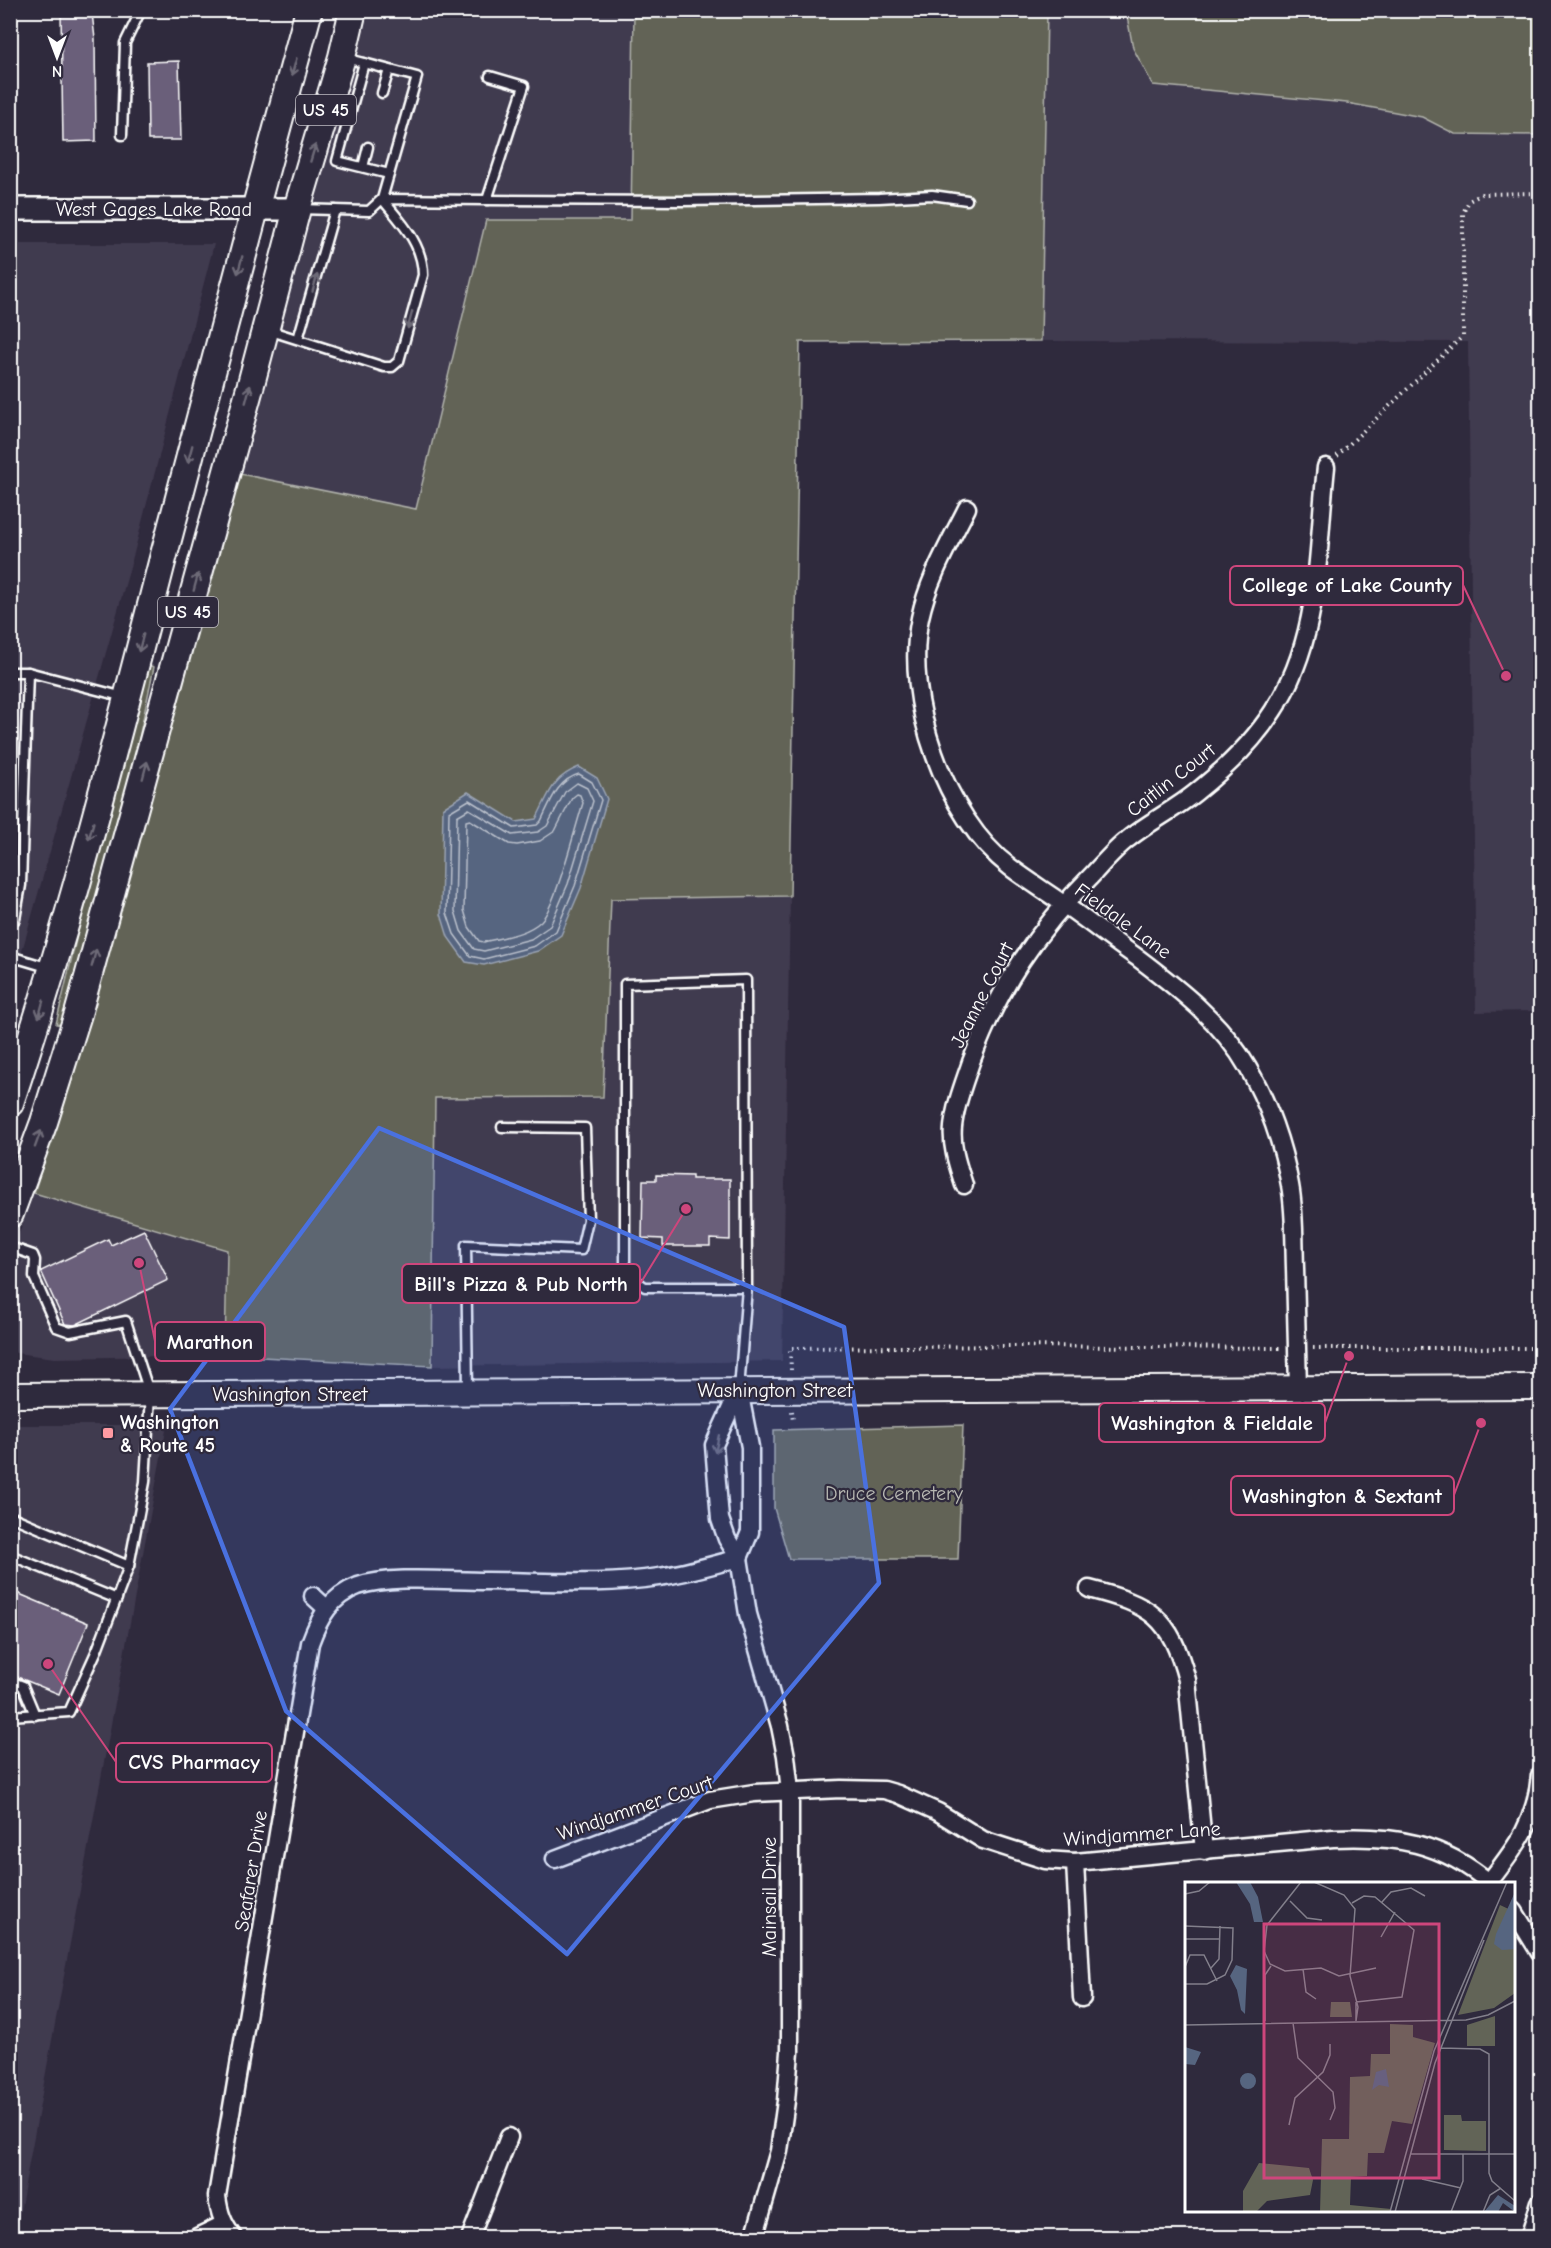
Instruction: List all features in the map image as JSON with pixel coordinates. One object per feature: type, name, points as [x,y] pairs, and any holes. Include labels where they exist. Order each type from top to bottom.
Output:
[{"type":"main road","name":"US 45","points":[[10,1103],[38,1020],[127,698],[309,10]]},
{"type":"main road","name":"US 45","points":[[10,1214],[44,1122],[78,1014],[297,209],[353,60],[353,10]]},
{"type":"main road","name":"Washington Street","points":[[10,1395],[1540,1387]]},
{"type":"street","name":"West Gages Lake Road","points":[[10,209],[297,209]]},
{"type":"street","name":"Caitlin Court","points":[[1063,903],[1127,839],[1194,794],[1224,768],[1252,740],[1274,711],[1292,674],[1309,629],[1316,589],[1326,467]]},
{"type":"street","name":"Fieldale Lane","points":[[967,508],[932,578],[920,619],[917,653],[919,698],[926,731],[937,762],[962,812],[982,840],[1008,866],[1063,903],[1176,987],[1200,1008],[1248,1067],[1279,1141],[1290,1185],[1294,1222],[1298,1388]]},
{"type":"street","name":"Jeanne Court","points":[[964,1185],[954,1151],[953,1127],[962,1086],[982,1033],[1008,981],[1032,942],[1063,903]]},
{"type":"street","points":[[739,1390],[750,1447],[750,1532],[739,1558]]},
{"type":"street","name":"Mainsail Drive","points":[[739,1390],[714,1445],[720,1519],[727,1539],[739,1558],[748,1614],[780,1726],[790,1791],[790,2052],[779,2151],[754,2238]]},
{"type":"street","name":"Seafarer Drive","points":[[229,2231],[219,2213],[217,2196],[310,1643],[326,1608],[344,1593],[360,1586],[398,1581],[614,1581],[676,1574],[739,1558]]},
{"type":"street","points":[[1089,1589],[1127,1599],[1155,1616],[1170,1632],[1180,1652],[1187,1680],[1204,1851]]},
{"type":"street","points":[[314,1596],[326,1608]]},
{"type":"street","points":[[1491,1882],[1516,1847],[1531,1821],[1539,1798],[1540,1776]]},
{"type":"street","name":"Windjammer Lane","points":[[728,1797],[790,1791],[884,1790],[938,1812],[983,1840],[1045,1860],[1075,1862],[1333,1838],[1368,1836],[1399,1839],[1432,1848],[1462,1862],[1489,1882]]},
{"type":"street","name":"Windjammer Court","points":[[555,1858],[710,1800],[728,1797]]},
{"type":"street","points":[[1075,1862],[1082,1998]]},
{"type":"street","points":[[1515,1913],[1540,1953]]},
{"type":"street","points":[[470,2238],[509,2138]]},
{"type":"street","points":[[1528,2238],[1540,2202]]},
{"type":"street","points":[[197,2237],[229,2231]]},
{"type":"lane","points":[[122,135],[125,43],[141,10]]},
{"type":"lane","points":[[297,209],[369,211],[382,199],[417,77],[353,60],[337,161],[389,174]]},
{"type":"lane","points":[[382,93],[389,70]]},
{"type":"lane","points":[[488,200],[524,86],[490,76]]},
{"type":"lane","points":[[363,167],[368,147]]},
{"type":"lane","points":[[382,199],[683,201],[932,195],[968,200]]},
{"type":"lane","points":[[265,329],[384,367],[392,367],[399,361],[423,275],[421,255],[382,199]]},
{"type":"lane","points":[[298,339],[335,210]]},
{"type":"lane","points":[[10,672],[28,672],[127,698]]},
{"type":"lane","points":[[10,919],[15,919],[21,885],[28,672]]},
{"type":"lane","points":[[10,956],[52,969]]},
{"type":"lane","points":[[739,1390],[747,1287],[746,980],[625,984],[625,1273],[645,1287],[747,1287]]},
{"type":"lane","points":[[468,1394],[466,1245],[581,1250],[588,1220],[585,1128],[502,1127]]},
{"type":"lane","points":[[10,1247],[33,1255],[34,1277],[56,1328],[70,1332],[126,1321],[150,1395],[146,1482],[129,1566],[97,1650],[69,1712],[10,1716]]},
{"type":"lane","points":[[10,1516],[129,1566]]},
{"type":"lane","points":[[10,1555],[117,1599]]},
{"type":"lane","points":[[10,1681],[23,1686],[35,1715]]},
{"type":"path","points":[[1326,467],[1463,336],[1463,213],[1469,201],[1482,194],[1540,193]]},
{"type":"path","points":[[790,1358],[790,1348],[1014,1346],[1540,1348]]},
{"type":"highlighted area","points":[[379,1128],[844,1327],[879,1583],[567,1954],[286,1711],[170,1409]]},
{"type":"shaded area","points":[[354,11],[782,11],[634,12],[632,220],[486,221],[416,509],[235,473]]},
{"type":"shaded area","points":[[1047,11],[1540,11],[1540,1011],[1476,1012],[1468,342],[1041,341]]},
{"type":"shaded area","points":[[11,244],[214,244],[134,553],[11,990]]},
{"type":"shaded area","points":[[790,896],[782,1361],[432,1366],[435,1097],[603,1097],[611,899]]},
{"type":"shaded area","points":[[34,1193],[228,1250],[225,1355],[55,1358],[16,1353],[11,1350],[10,1257]]},
{"type":"shaded area","points":[[10,1425],[167,1425],[15,2238],[10,2237]]},
{"type":"green space","points":[[1047,11],[1041,341],[800,342],[790,896],[611,899],[603,1097],[435,1098],[432,1366],[225,1355],[227,1250],[34,1193],[101,979],[235,473],[416,509],[486,220],[631,220],[634,12]]},
{"type":"green space","points":[[1126,11],[1540,11],[1540,135],[1455,134],[1422,117],[1347,103],[1153,85],[1133,48]]},
{"type":"green space","points":[[148,665],[154,667],[133,767],[62,1025],[56,1024],[80,923]]},
{"type":"green space","name":"Druce Cemetery","points":[[963,1425],[958,1559],[789,1559],[774,1508],[774,1430]]},
{"type":"water","points":[[579,767],[597,778],[607,799],[581,888],[561,935],[538,951],[484,965],[466,962],[448,937],[441,914],[443,808],[468,792],[516,822],[536,819],[552,788],[562,776]]},
{"type":"building","points":[[61,13],[92,13],[95,39],[96,141],[63,142]]},
{"type":"building","points":[[179,61],[181,140],[148,140],[147,62]]},
{"type":"building","points":[[656,1175],[692,1176],[692,1179],[730,1179],[730,1240],[710,1239],[710,1246],[663,1246],[663,1239],[642,1238],[643,1180],[656,1180]]},
{"type":"building","points":[[144,1230],[168,1280],[75,1325],[65,1324],[41,1271],[108,1239],[111,1245]]},
{"type":"building","points":[[10,1590],[88,1623],[59,1694],[10,1674]]},
{"type":"place","name":"College of Lake County","points":[[1506,676]]},
{"type":"place","name":"Bill's Pizza & Pub North","points":[[686,1209]]},
{"type":"place","name":"Marathon","points":[[139,1263]]},
{"type":"place","name":"Washington & Fieldale","points":[[1349,1356]]},
{"type":"place","name":"Washington & Sextant","points":[[1481,1423]]},
{"type":"place","name":"Washington & Route 45","points":[[108,1433]]},
{"type":"place","name":"CVS Pharmacy","points":[[48,1664]]}]
